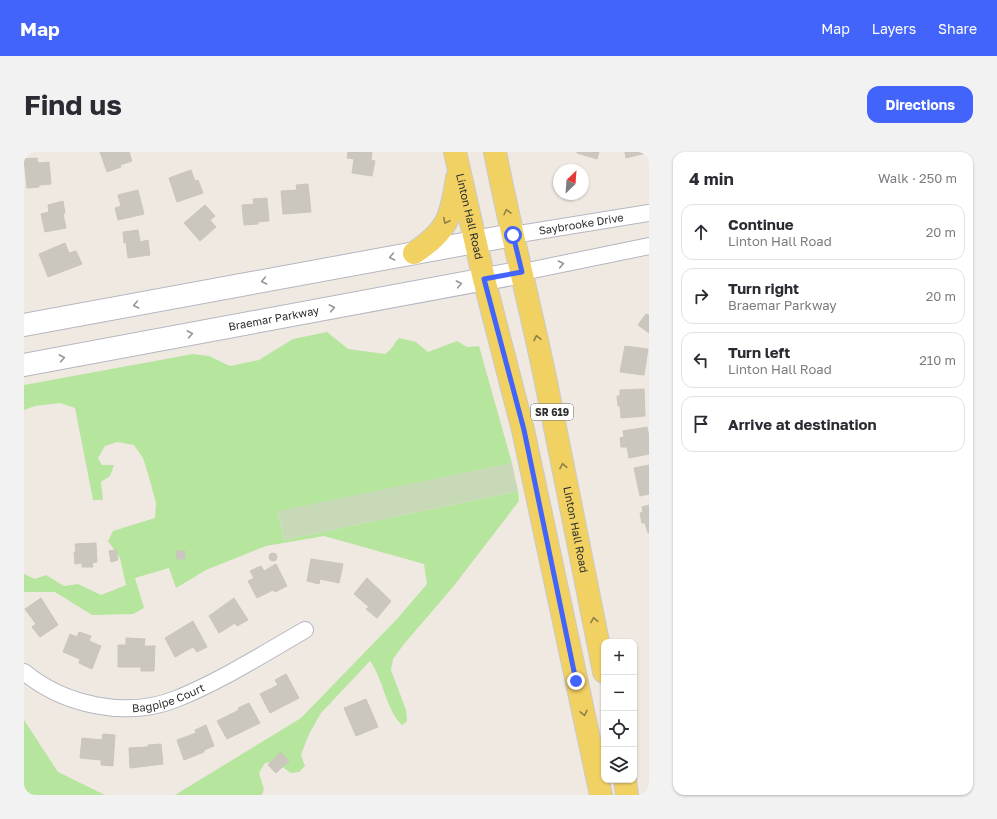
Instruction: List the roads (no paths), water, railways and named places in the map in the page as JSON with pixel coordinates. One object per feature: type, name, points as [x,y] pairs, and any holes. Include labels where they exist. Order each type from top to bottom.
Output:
[{"type":"main road","name":"Linton Hall Road","points":[[495,152],[546,382],[601,657]]},
{"type":"main road","name":"Linton Hall Road","points":[[457,161],[484,279],[524,430],[601,795]]},
{"type":"main road","points":[[414,253],[429,243],[442,230],[447,221],[453,204],[457,161]]},
{"type":"main road","points":[[626,783],[628,795]]},
{"type":"street","name":"Saybrooke Drive","points":[[513,235],[649,212]]},
{"type":"street","points":[[24,325],[513,235]]},
{"type":"street","points":[[522,272],[649,246]]},
{"type":"street","name":"Braemar Parkway","points":[[24,365],[522,272]]},
{"type":"street","name":"Bagpipe Court","points":[[24,672],[46,687],[65,696],[86,703],[107,707],[128,708],[154,705],[175,700],[200,688],[304,630]]}]
